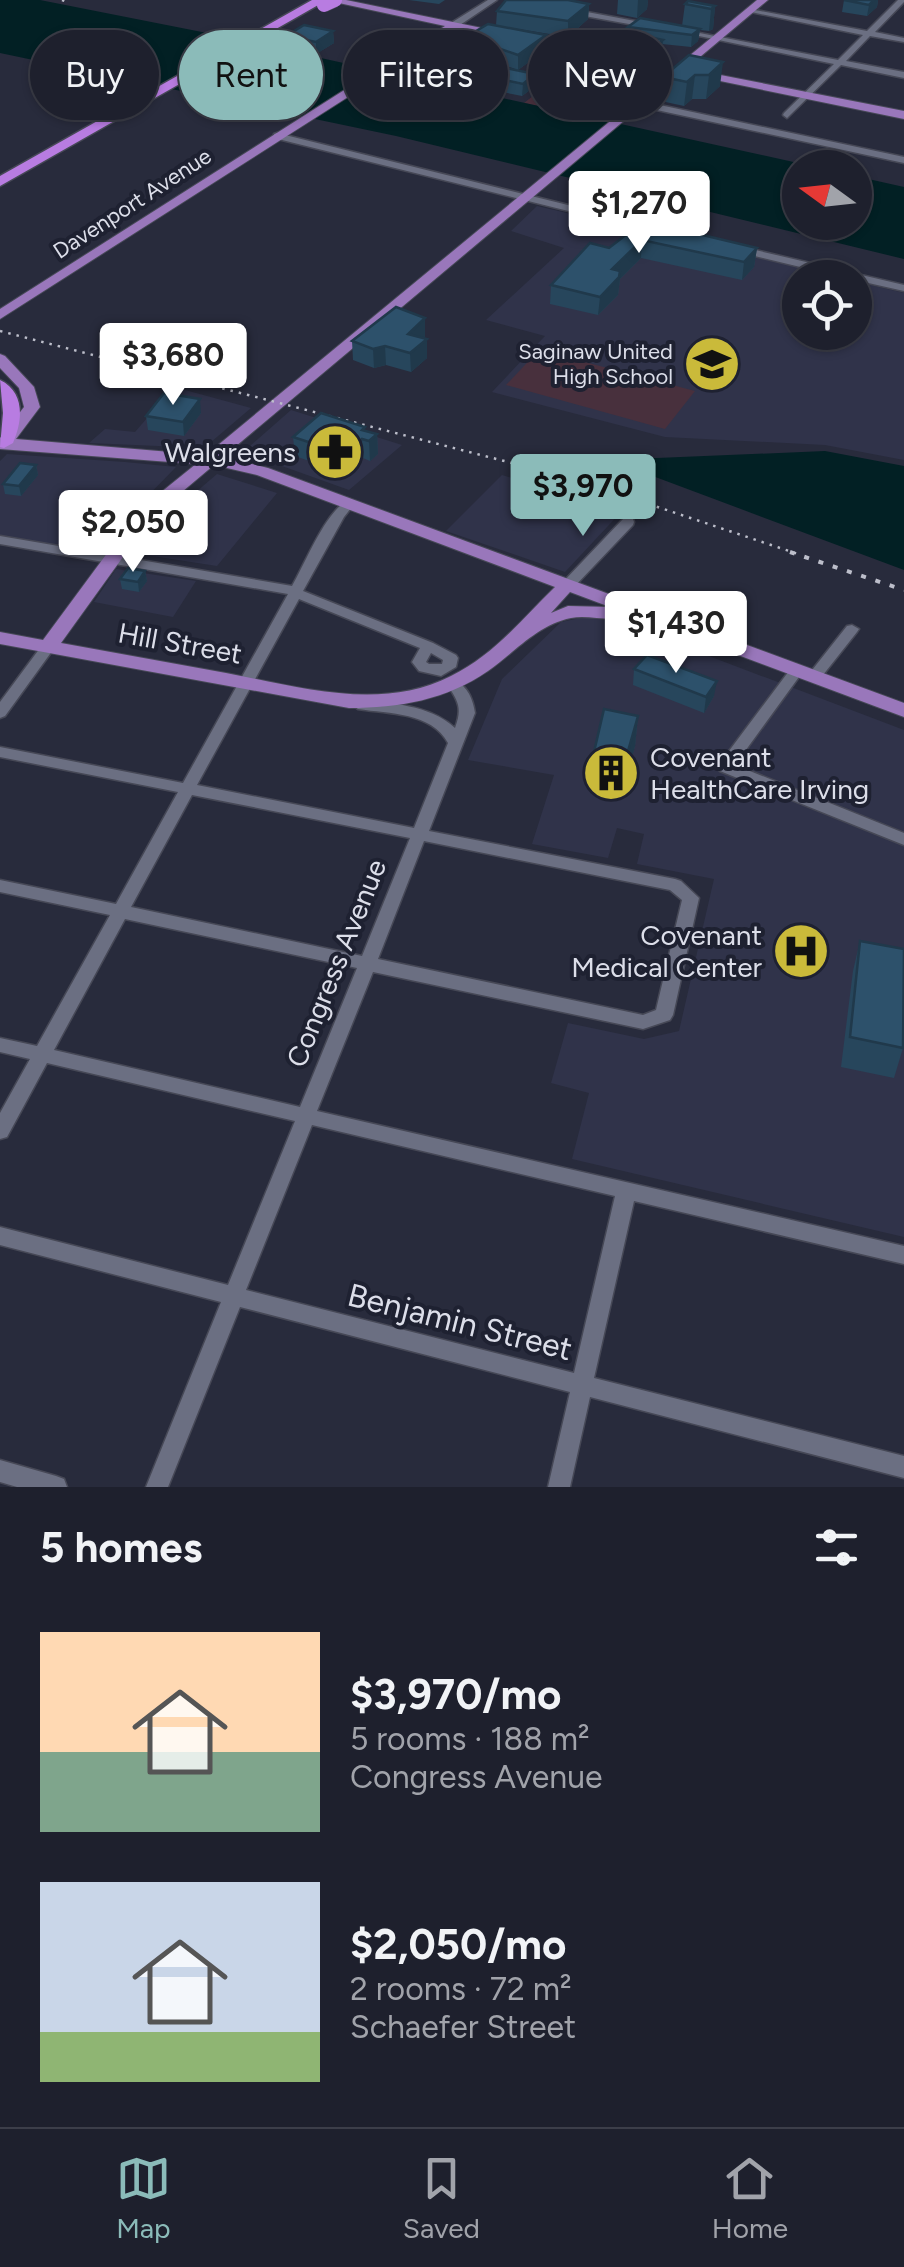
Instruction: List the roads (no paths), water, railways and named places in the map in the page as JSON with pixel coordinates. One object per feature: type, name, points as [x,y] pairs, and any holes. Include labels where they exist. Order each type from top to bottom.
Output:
[{"type":"highway","points":[[0,174],[308,0]]},
{"type":"highway","points":[[268,30],[321,0]]},
{"type":"highway","points":[[273,30],[332,0]]},
{"type":"highway","points":[[0,182],[179,80]]},
{"type":"highway","points":[[0,385],[12,402],[13,414],[1,444]]},
{"type":"main road","points":[[332,0],[528,40]]},
{"type":"main road","points":[[673,69],[763,0]]},
{"type":"main road","name":"Davenport Avenue","points":[[0,318],[454,25]]},
{"type":"main road","points":[[673,69],[904,115]]},
{"type":"main road","points":[[48,647],[146,514],[621,120]]},
{"type":"main road","points":[[0,359],[31,394],[26,418],[1,444]]},
{"type":"main road","points":[[1,444],[212,460],[262,471],[904,710]]},
{"type":"main road","points":[[455,686],[520,635],[568,585]]},
{"type":"main road","points":[[520,635],[568,612],[604,610],[662,620]]},
{"type":"main road","name":"Hill Street","points":[[0,638],[349,702],[410,699],[455,686]]},
{"type":"street","points":[[454,25],[493,0]]},
{"type":"street","points":[[878,2],[901,4]]},
{"type":"street","points":[[787,115],[901,4]]},
{"type":"street","points":[[554,8],[657,27]]},
{"type":"street","points":[[750,11],[904,40]]},
{"type":"street","points":[[673,30],[904,74]]},
{"type":"street","points":[[672,110],[904,159]]},
{"type":"street","points":[[283,132],[674,234]]},
{"type":"street","points":[[726,246],[904,288]]},
{"type":"street","points":[[0,1131],[338,514],[349,503]]},
{"type":"street","points":[[568,585],[628,522]]},
{"type":"street","points":[[0,540],[297,592],[428,646]]},
{"type":"street","points":[[852,629],[806,674],[725,766],[904,839]]},
{"type":"street","points":[[0,713],[48,647]]},
{"type":"street","name":"Congress Avenue","points":[[157,1487],[416,834],[468,714],[466,700],[455,686]]},
{"type":"street","name":"Hill Street","points":[[349,702],[438,720],[452,731],[454,740]]},
{"type":"street","points":[[0,752],[675,886],[691,898],[664,1015],[644,1022],[0,886]]},
{"type":"street","points":[[0,1044],[904,1254]]},
{"type":"street","points":[[559,1487],[626,1190]]},
{"type":"street","name":"Benjamin Street","points":[[0,1236],[904,1467]]},
{"type":"street","points":[[0,1471],[56,1487]]},
{"type":"railway","points":[[62,0],[67,2]]},
{"type":"railway","points":[[0,331],[574,479],[798,554]]},
{"type":"railway","points":[[790,552],[904,590]]},
{"type":"place","name":"Saginaw United High School","points":[[712,364]]},
{"type":"place","name":"Walgreens","points":[[335,452]]},
{"type":"place","name":"Covenant HealthCare Irving","points":[[611,773]]},
{"type":"place","name":"Covenant Medical Center","points":[[801,951]]}]
